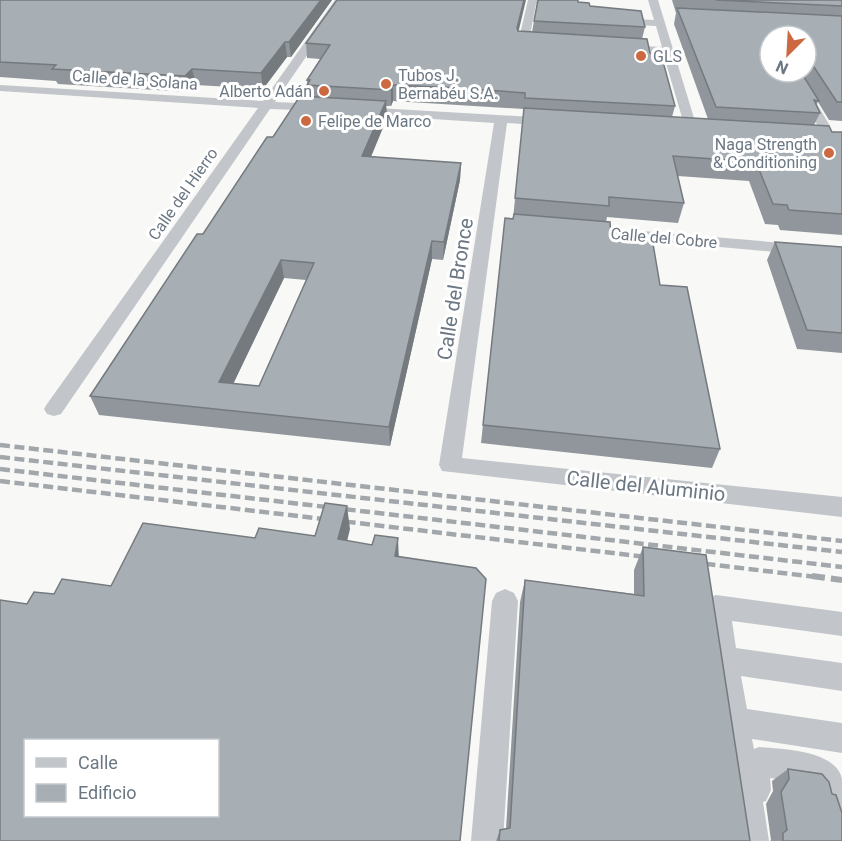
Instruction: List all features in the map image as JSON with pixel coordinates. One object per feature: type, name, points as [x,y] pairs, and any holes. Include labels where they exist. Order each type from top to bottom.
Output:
[{"type":"street","name":"Calle del Hierro","points":[[54,409],[340,0]]},
{"type":"street","points":[[653,0],[661,20],[686,131],[709,132]]},
{"type":"street","points":[[547,44],[523,43],[532,1],[557,2],[576,9]]},
{"type":"street","points":[[604,20],[661,20]]},
{"type":"street","points":[[607,47],[667,50]]},
{"type":"street","points":[[799,84],[824,126],[820,131],[823,139]]},
{"type":"street","name":"Calle de la Solana","points":[[0,88],[196,101],[271,99],[340,109],[560,123]]},
{"type":"street","name":"Calle del Bronce","points":[[450,465],[492,223],[501,119]]},
{"type":"street","name":"Calle del Cobre","points":[[569,230],[842,253]]},
{"type":"street","name":"Calle del Aluminio","points":[[450,465],[842,507]]},
{"type":"street","points":[[487,841],[505,601]]},
{"type":"street","points":[[753,841],[716,607],[842,624]]},
{"type":"street","points":[[725,660],[842,676]]},
{"type":"street","points":[[735,722],[842,738]]},
{"type":"street","points":[[763,841],[753,768],[759,762],[801,766],[816,770],[828,780],[834,792],[842,824]]},
{"type":"building","points":[[0,0],[321,0],[289,42],[285,42],[261,73],[192,69],[185,76],[52,69],[56,65],[0,62]]},
{"type":"building","points":[[337,0],[524,0],[518,31],[647,39],[650,53],[661,54],[675,106],[525,98],[525,93],[460,88],[393,85],[391,90],[307,85],[310,80],[307,80],[330,45],[306,43]]},
{"type":"building","points":[[538,0],[578,0],[578,2],[589,3],[590,6],[641,11],[645,27],[534,21]]},
{"type":"building","points":[[716,0],[842,0],[842,6]]},
{"type":"building","points":[[677,8],[842,16],[842,102],[837,102],[818,73],[818,24],[758,24],[758,84],[808,84],[819,101],[814,100],[820,113],[716,107]]},
{"type":"building","points":[[300,96],[386,101],[362,156],[461,163],[444,242],[432,241],[389,427],[90,396],[197,234],[203,234],[267,137],[273,137]],"holes":[[[281,260],[314,263],[259,386],[219,382]]]},
{"type":"building","points":[[524,108],[829,126],[832,132],[842,132],[842,214],[789,210],[787,205],[773,204],[756,162],[673,156],[684,203],[609,197],[609,206],[515,198]]},
{"type":"building","points":[[514,214],[610,222],[611,235],[652,238],[660,285],[687,287],[720,449],[483,425],[505,218],[513,219]]},
{"type":"building","points":[[775,242],[842,247],[842,333],[807,330]]},
{"type":"building","points":[[325,503],[347,506],[338,539],[372,545],[375,535],[398,538],[395,556],[476,568],[486,579],[460,841],[0,841],[0,600],[27,604],[34,592],[54,594],[62,579],[111,586],[143,523],[255,538],[259,528],[315,536]]},
{"type":"building","points":[[643,547],[706,555],[750,841],[499,841],[500,830],[510,828],[525,580],[644,596]]},
{"type":"building","points":[[788,769],[822,774],[829,782],[832,794],[836,795],[842,813],[842,841],[783,841],[783,833],[787,830],[781,792],[789,779]]},
{"type":"railway","points":[[0,445],[842,541]]},
{"type":"railway","points":[[0,457],[842,552]]},
{"type":"railway","points":[[0,469],[842,567]]},
{"type":"railway","points":[[0,481],[655,558]]},
{"type":"railway","points":[[691,562],[824,578]]},
{"type":"railway","points":[[812,576],[842,580]]},
{"type":"place","name":"GLS","points":[[641,56]]},
{"type":"place","name":"Tubos J. Bernabéu S.A.","points":[[386,84]]},
{"type":"place","name":"Alberto Adán","points":[[324,91]]},
{"type":"place","name":"Felipe de Marco","points":[[306,121]]},
{"type":"place","name":"Naga Strength & Conditioning","points":[[829,153]]}]
